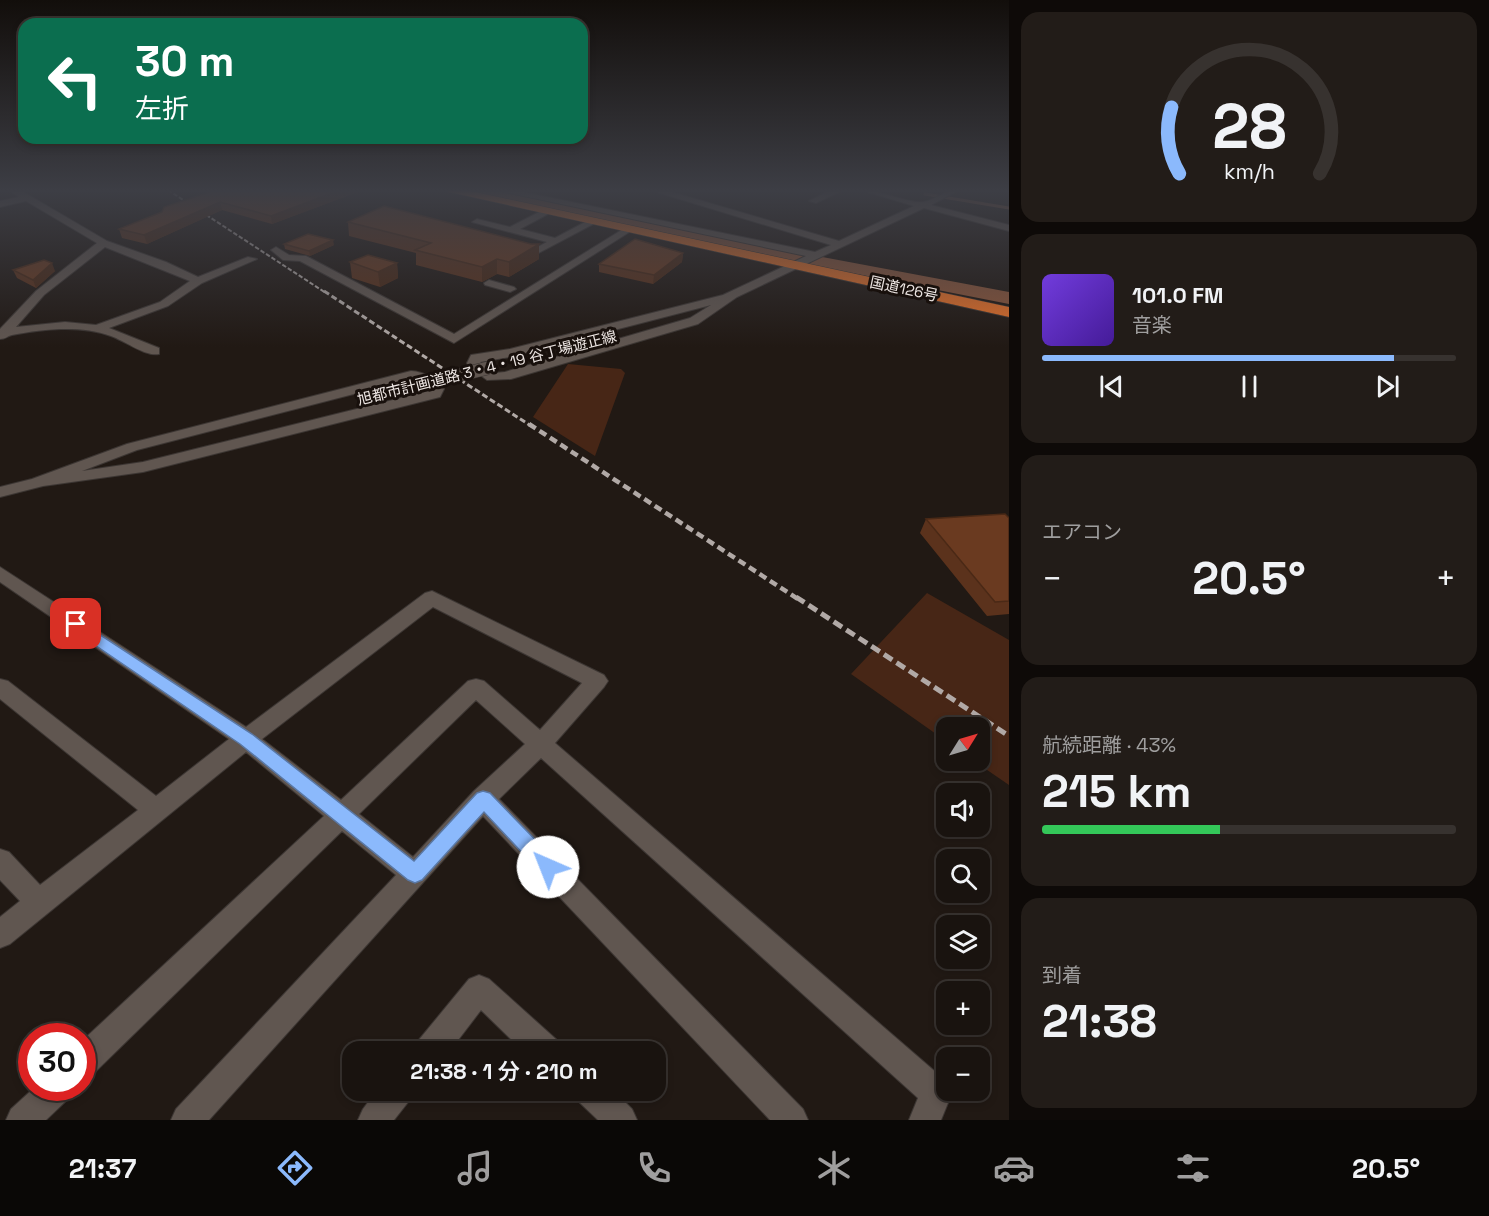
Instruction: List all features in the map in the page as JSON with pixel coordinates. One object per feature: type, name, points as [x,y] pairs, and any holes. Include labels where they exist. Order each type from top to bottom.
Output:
[{"type":"highway","name":"国道126号","points":[[702,242],[810,260],[1009,312]]},
{"type":"street","points":[[2,335],[40,293],[102,242]]},
{"type":"street","points":[[103,242],[162,264],[198,281]]},
{"type":"street","points":[[509,249],[531,254],[554,242]]},
{"type":"street","points":[[276,250],[287,258],[302,258],[454,339],[608,242]]},
{"type":"street","points":[[724,242],[810,260]]},
{"type":"street","points":[[833,242],[842,245]]},
{"type":"street","name":"旭都市計画道路 3・4・19 谷丁場遊正線","points":[[0,492],[618,335],[732,296],[848,242]]},
{"type":"street","points":[[100,327],[164,304],[198,281],[252,259]]},
{"type":"street","points":[[537,273],[553,277]]},
{"type":"street","points":[[489,284],[510,289]]},
{"type":"street","points":[[732,296],[694,321],[506,376],[492,377],[473,363],[476,358],[510,352],[732,296]]},
{"type":"street","points":[[2,335],[62,325],[100,327],[155,351]]},
{"type":"street","points":[[411,375],[421,376],[437,389],[435,394],[143,467],[38,482],[132,447],[396,381],[411,375]]},
{"type":"street","points":[[0,573],[246,739],[415,874]]},
{"type":"street","points":[[0,934],[246,739],[432,598],[597,681],[542,743],[483,799],[187,1120]]},
{"type":"street","points":[[0,687],[156,810]]},
{"type":"street","points":[[96,1050],[476,687],[936,1093],[925,1120]]},
{"type":"street","points":[[483,799],[792,1120]]},
{"type":"street","points":[[0,861],[39,903]]},
{"type":"street","points":[[438,1041],[479,989],[535,1041]]},
{"type":"street","points":[[22,1120],[43,1101]]},
{"type":"street","points":[[374,1120],[389,1101]]},
{"type":"street","points":[[601,1101],[621,1120]]},
{"type":"shaded area","points":[[568,364],[621,369],[625,373],[595,456],[533,417]]},
{"type":"shaded area","points":[[927,593],[1009,640],[1009,785],[989,771],[990,717],[936,717],[936,734],[851,674]]},
{"type":"building","points":[[288,242],[328,242],[309,251],[284,244]]},
{"type":"building","points":[[428,242],[539,244],[509,262],[497,259],[482,267],[415,250],[431,243]]},
{"type":"building","points":[[630,242],[646,242],[683,253],[654,275],[599,264]]},
{"type":"building","points":[[368,255],[397,263],[378,272],[350,262]]},
{"type":"building","points":[[44,260],[52,263],[33,280],[13,270]]},
{"type":"building","points":[[1005,514],[1009,518],[1009,601],[995,602],[926,519]]},
{"type":"waterway","points":[[726,242],[1009,298]]},
{"type":"railway","points":[[248,242],[326,293]]},
{"type":"railway","points":[[324,291],[531,426]]},
{"type":"railway","points":[[529,424],[798,599]]},
{"type":"railway","points":[[796,597],[1009,736]]},
{"type":"route","points":[[76,624],[246,739],[415,874],[483,799],[548,867]]}]
